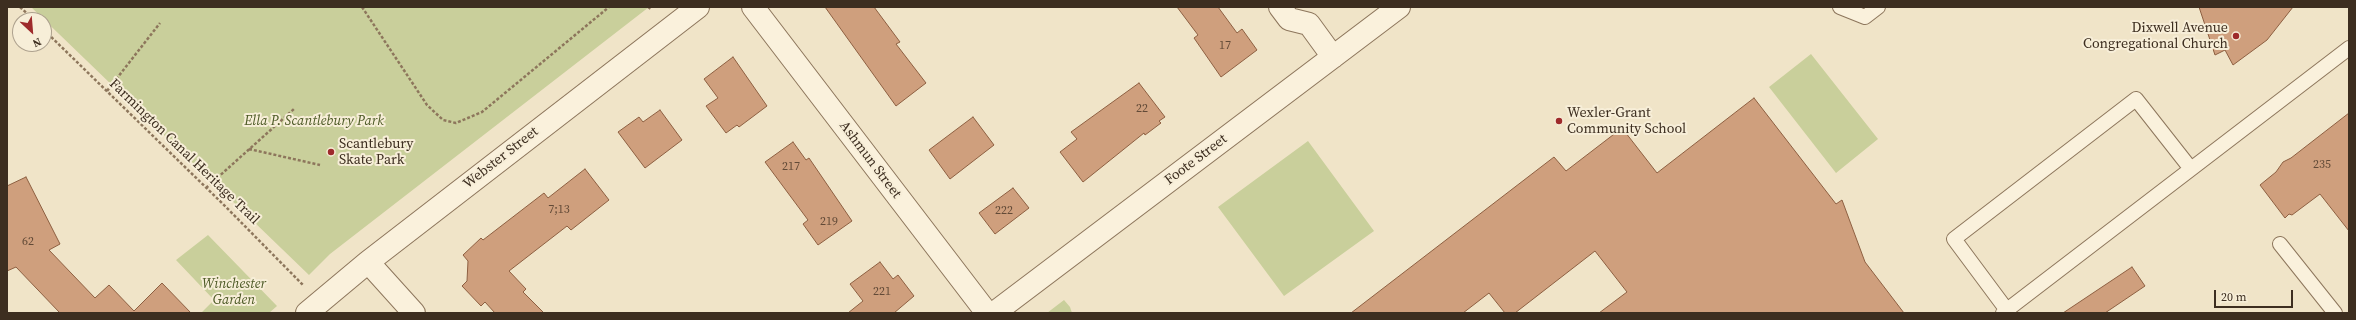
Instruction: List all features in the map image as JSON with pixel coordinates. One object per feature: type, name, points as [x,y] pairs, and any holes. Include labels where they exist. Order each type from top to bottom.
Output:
[{"type":"street","name":"Webster Street","points":[[307,313],[368,262],[698,7]]},
{"type":"street","name":"Ashmun Street","points":[[753,7],[987,313]]},
{"type":"street","points":[[1280,7],[1289,19],[1309,15],[1333,57]]},
{"type":"street","name":"Foote Street","points":[[994,313],[1399,7]]},
{"type":"street","points":[[368,262],[414,313]]},
{"type":"lane","points":[[1840,7],[1865,17],[1878,7]]},
{"type":"lane","points":[[2191,169],[2136,99],[1954,239],[2006,312],[2349,48]]},
{"type":"lane","points":[[2280,244],[2335,313]]},
{"type":"path","points":[[362,7],[427,105],[443,120],[456,123],[482,112],[609,7]]},
{"type":"path","points":[[107,92],[160,23]]},
{"type":"path","name":"Farmington Canal Heritage Trail","points":[[52,38],[297,277],[305,288]]},
{"type":"path","points":[[206,188],[294,109]]},
{"type":"path","points":[[249,149],[320,165]]},
{"type":"green space","name":"Ella P. Scantlebury Park","points":[[31,7],[649,7],[330,254],[309,275],[52,27],[52,12],[36,12]]},
{"type":"green space","points":[[1811,54],[1878,139],[1836,173],[1769,87]]},
{"type":"green space","points":[[1308,141],[1374,231],[1284,296],[1218,207]]},
{"type":"green space","name":"Winchester Garden","points":[[208,235],[277,306],[269,313],[201,313],[214,300],[176,260]]},
{"type":"green space","points":[[1064,300],[1070,307],[1072,313],[1047,313]]},
{"type":"building","points":[[825,7],[874,7],[900,42],[896,44],[926,83],[896,106]]},
{"type":"building","points":[[1177,7],[1218,7],[1237,33],[1242,29],[1257,50],[1221,77],[1194,38],[1198,35]]},
{"type":"building","name":"Dixwell Avenue Congregational Church","points":[[2199,7],[2293,7],[2267,40],[2233,65],[2225,50],[2215,55]]},
{"type":"building","points":[[733,57],[767,106],[739,127],[737,125],[726,133],[706,106],[718,98],[704,79]]},
{"type":"building","points":[[1139,83],[1165,117],[1159,121],[1161,123],[1145,135],[1144,133],[1083,182],[1060,152],[1077,139],[1071,132]]},
{"type":"building","points":[[1754,98],[1836,204],[1842,200],[1865,262],[1904,313],[1599,313],[1627,292],[1595,251],[1515,313],[1505,313],[1489,293],[1463,313],[1351,313],[1554,157],[1566,171],[1622,128],[1657,173]]},
{"type":"building","points":[[660,110],[682,140],[645,168],[618,132],[639,117],[643,122]]},
{"type":"building","points":[[2349,113],[2349,231],[2320,194],[2292,215],[2289,214],[2285,218],[2260,185],[2276,172],[2283,162],[2291,158]]},
{"type":"building","points":[[973,117],[994,145],[950,179],[929,150]]},
{"type":"building","points":[[793,142],[806,160],[809,158],[852,221],[818,245],[803,224],[808,220],[765,162]]},
{"type":"building","points":[[585,169],[609,200],[571,230],[567,226],[509,271],[526,289],[523,292],[544,313],[495,313],[485,302],[481,306],[462,286],[467,281],[468,261],[463,255],[481,238],[483,240],[544,193],[548,198]]},
{"type":"building","points":[[26,177],[60,244],[49,250],[95,298],[109,285],[134,311],[162,283],[191,313],[60,313],[16,267],[7,271],[7,186]]},
{"type":"building","points":[[1013,188],[1029,208],[995,234],[979,213]]},
{"type":"building","points":[[880,262],[893,279],[898,275],[914,296],[894,313],[848,313],[863,301],[850,284]]},
{"type":"building","points":[[2132,267],[2145,286],[2105,313],[2063,313]]},
{"type":"place","name":"Dixwell Avenue Congregational Church","points":[[2236,36]]},
{"type":"place","name":"Wexler-Grant Community School","points":[[1559,121]]},
{"type":"place","name":"Scantlebury Skate Park","points":[[331,152]]}]
